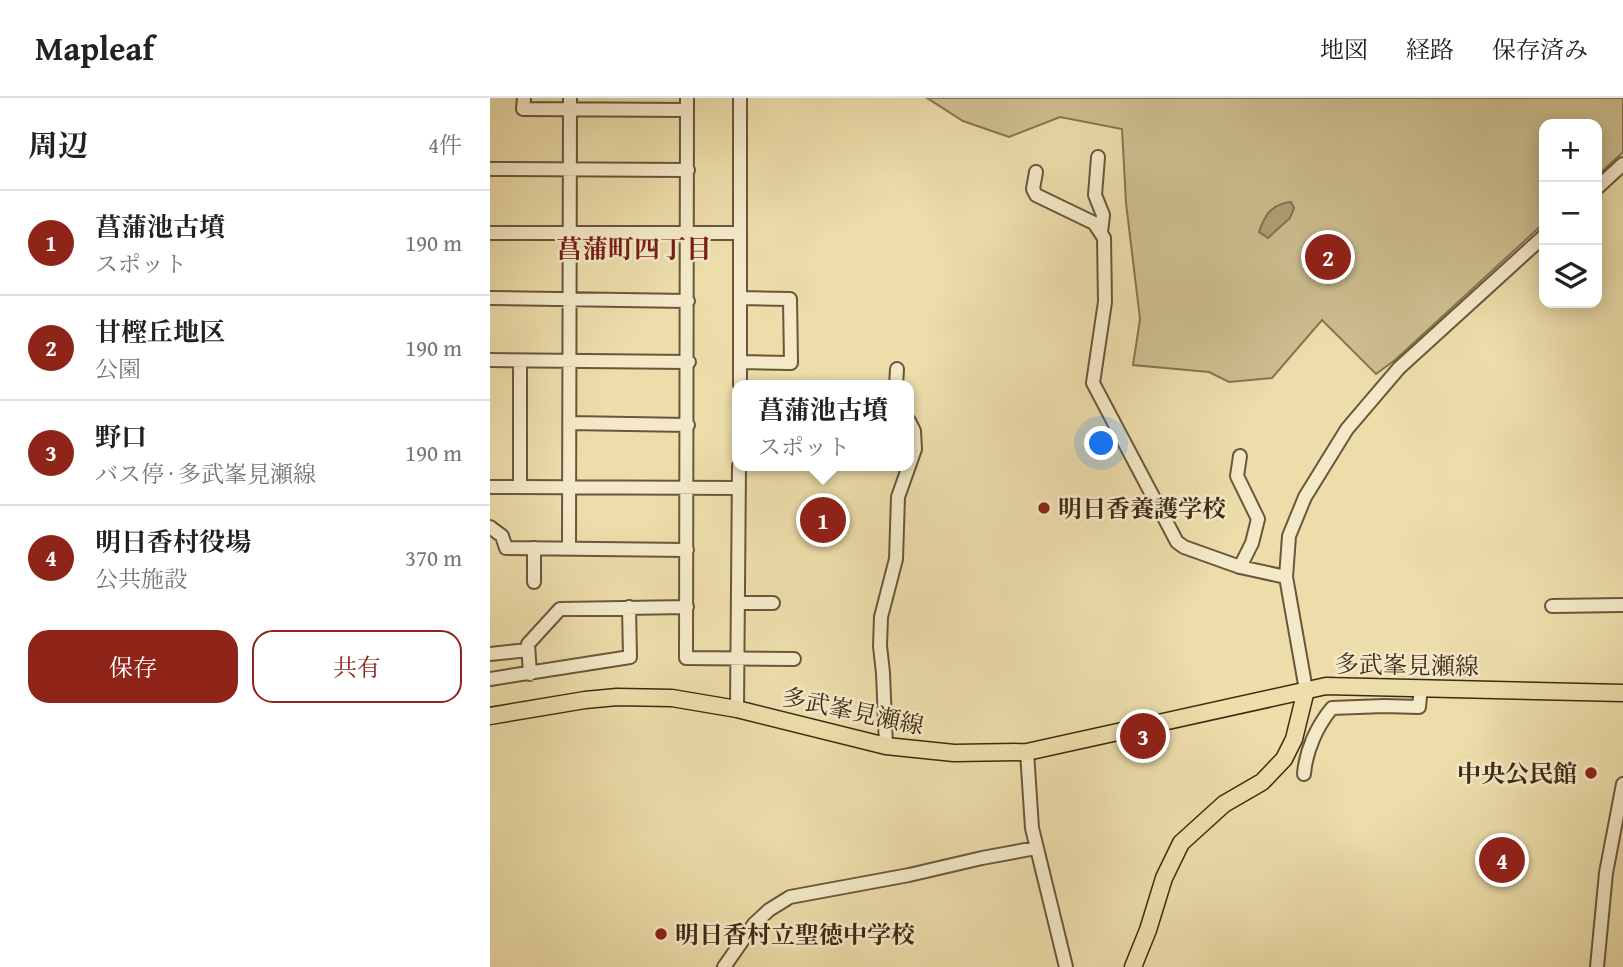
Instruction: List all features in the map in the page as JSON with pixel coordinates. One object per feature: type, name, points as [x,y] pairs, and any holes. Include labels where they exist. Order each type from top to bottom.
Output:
[{"type":"main road","name":"多武峯見瀬線","points":[[490,716],[617,697],[672,698],[737,709],[886,746],[954,753],[1027,752],[1326,687],[1623,693]]},
{"type":"main road","points":[[1133,967],[1164,878],[1181,843],[1224,804],[1262,782],[1284,759],[1294,739],[1306,690]]},
{"type":"street","points":[[524,98],[523,109],[570,104],[687,104],[686,658],[794,659]]},
{"type":"street","points":[[740,98],[740,380]]},
{"type":"street","points":[[569,549],[570,104]]},
{"type":"street","points":[[1098,157],[1095,195],[1102,215],[1101,232]]},
{"type":"street","points":[[1602,183],[1623,164]]},
{"type":"street","points":[[490,169],[688,170]]},
{"type":"street","points":[[1036,172],[1032,189],[1036,195],[1094,223],[1104,237],[1105,302],[1093,383],[1177,542],[1240,567],[1286,577]]},
{"type":"street","points":[[490,233],[740,233]]},
{"type":"street","points":[[1306,690],[1286,577],[1287,550],[1293,522],[1305,497],[1347,429],[1416,352],[1539,241]]},
{"type":"street","points":[[490,298],[688,301]]},
{"type":"street","points":[[740,298],[790,299],[790,363],[740,362]]},
{"type":"street","points":[[490,360],[688,362]]},
{"type":"street","points":[[520,361],[520,487]]},
{"type":"street","points":[[896,380],[897,369]]},
{"type":"street","points":[[570,423],[688,425]]},
{"type":"street","points":[[914,431],[914,452]]},
{"type":"street","points":[[1240,456],[1237,475],[1258,519],[1252,543],[1240,567]]},
{"type":"street","points":[[737,709],[739,471]]},
{"type":"street","points":[[886,746],[880,646],[881,617],[896,559],[898,497],[907,471]]},
{"type":"street","points":[[490,487],[739,488]]},
{"type":"street","points":[[490,527],[502,536],[506,548],[687,550]]},
{"type":"street","points":[[534,548],[534,582]]},
{"type":"street","points":[[738,603],[772,603]]},
{"type":"street","points":[[1552,606],[1623,605]]},
{"type":"street","points":[[490,679],[630,657],[629,607]]},
{"type":"street","points":[[530,674],[528,644],[560,609],[687,607]]},
{"type":"street","points":[[490,654],[528,650]]},
{"type":"street","points":[[1304,774],[1306,758],[1321,721],[1332,709],[1419,707],[1421,687]]},
{"type":"street","points":[[1027,752],[1032,828],[1066,967]]},
{"type":"street","points":[[1597,967],[1606,873],[1623,792]]},
{"type":"street","points":[[724,967],[754,924],[769,910],[790,897],[1036,848]]},
{"type":"shaded area","points":[[927,98],[1623,98],[1623,152],[1602,171],[1602,119],[1539,119],[1539,228],[1395,360],[1376,374],[1322,320],[1272,378],[1229,382],[1209,372],[1133,365],[1140,319],[1126,203],[1122,129],[1060,117],[1009,137],[963,121]]},
{"type":"shaded area","points":[[1291,202],[1294,208],[1290,218],[1268,238],[1259,232],[1270,211]]},
{"type":"place","name":"甘樫丘地区","points":[[1328,257]]},
{"type":"place","name":"明日香養護学校","points":[[1044,508]]},
{"type":"place","name":"菖蒲池古墳","points":[[823,520]]},
{"type":"place","name":"野口","points":[[1143,736]]},
{"type":"place","name":"中央公民館","points":[[1591,773]]},
{"type":"place","name":"明日香村役場","points":[[1502,860]]},
{"type":"place","name":"明日香村立聖徳中学校","points":[[661,934]]},
{"type":"district","name":"菖蒲町四丁目","points":[[634,248]]}]
